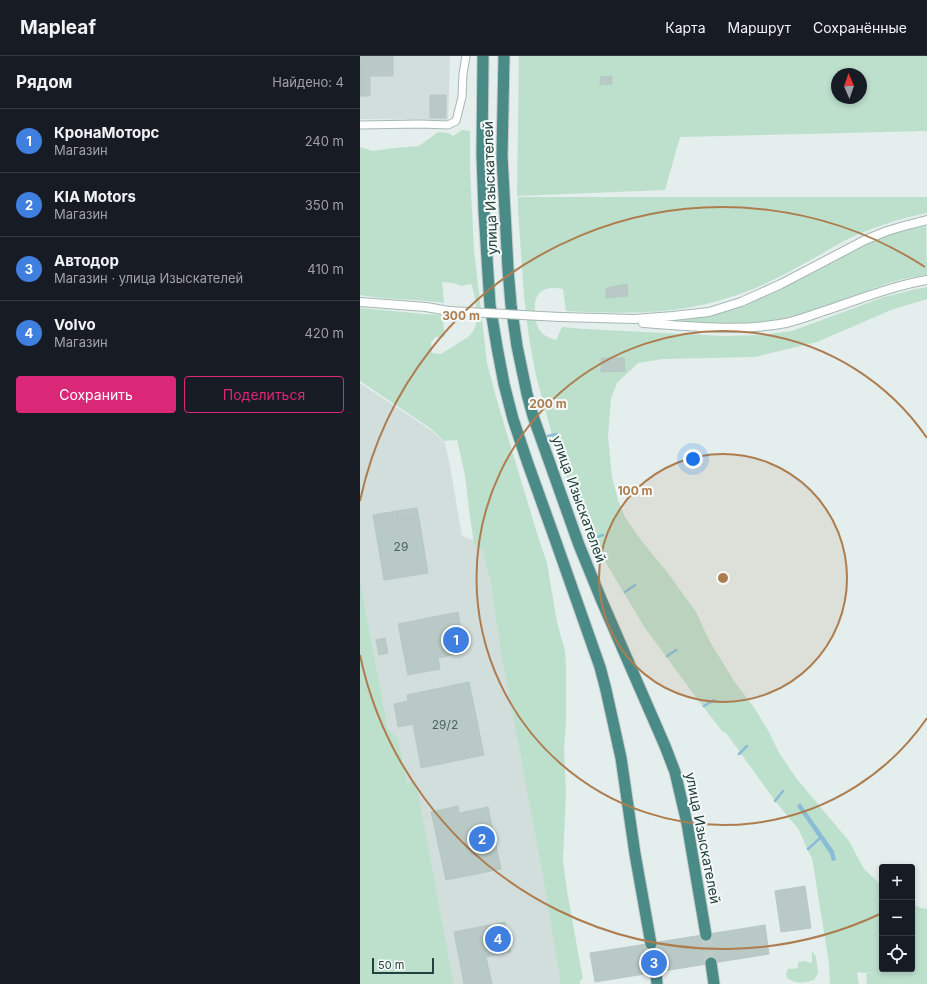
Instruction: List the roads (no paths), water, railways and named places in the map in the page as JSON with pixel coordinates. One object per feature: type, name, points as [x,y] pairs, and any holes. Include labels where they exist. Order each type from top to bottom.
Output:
[{"type":"highway","name":"улица Изыскателей","points":[[483,56],[482,155],[484,218],[490,304],[497,347],[513,419],[597,660],[606,690],[621,758],[635,854],[651,944]]},
{"type":"highway","name":"улица Изыскателей","points":[[504,56],[502,156],[507,263],[517,346],[527,394],[535,423],[579,546],[675,772],[687,823],[706,935]]},
{"type":"highway","points":[[711,963],[714,984]]},
{"type":"highway","points":[[656,972],[657,984]]},
{"type":"street","points":[[360,125],[448,125],[456,121],[462,97],[463,74],[466,56]]},
{"type":"street","points":[[560,317],[634,319],[709,312],[741,302],[781,284],[865,240],[887,231],[927,220]]},
{"type":"street","points":[[360,302],[426,307],[449,311],[729,328],[757,327],[795,321],[879,292],[927,280]]},
{"type":"water","points":[[800,803],[834,851],[836,860],[832,861],[830,854],[797,806]]},
{"type":"waterway","points":[[548,436],[557,434]]},
{"type":"waterway","points":[[573,491],[580,489]]},
{"type":"waterway","points":[[594,538],[603,535]]},
{"type":"waterway","points":[[625,592],[635,585]]},
{"type":"waterway","points":[[667,656],[676,650]]},
{"type":"waterway","points":[[704,706],[714,700]]},
{"type":"waterway","points":[[739,754],[747,746]]},
{"type":"waterway","points":[[775,801],[783,791]]},
{"type":"waterway","points":[[808,849],[819,839]]},
{"type":"tunnel","points":[[706,935],[711,963]]},
{"type":"tunnel","points":[[651,944],[656,972]]},
{"type":"place","name":"КронаМоторс","points":[[456,640]]},
{"type":"place","name":"KIA Motors","points":[[482,839]]},
{"type":"place","name":"Volvo","points":[[498,939]]},
{"type":"place","name":"Автодор","points":[[654,963]]}]
